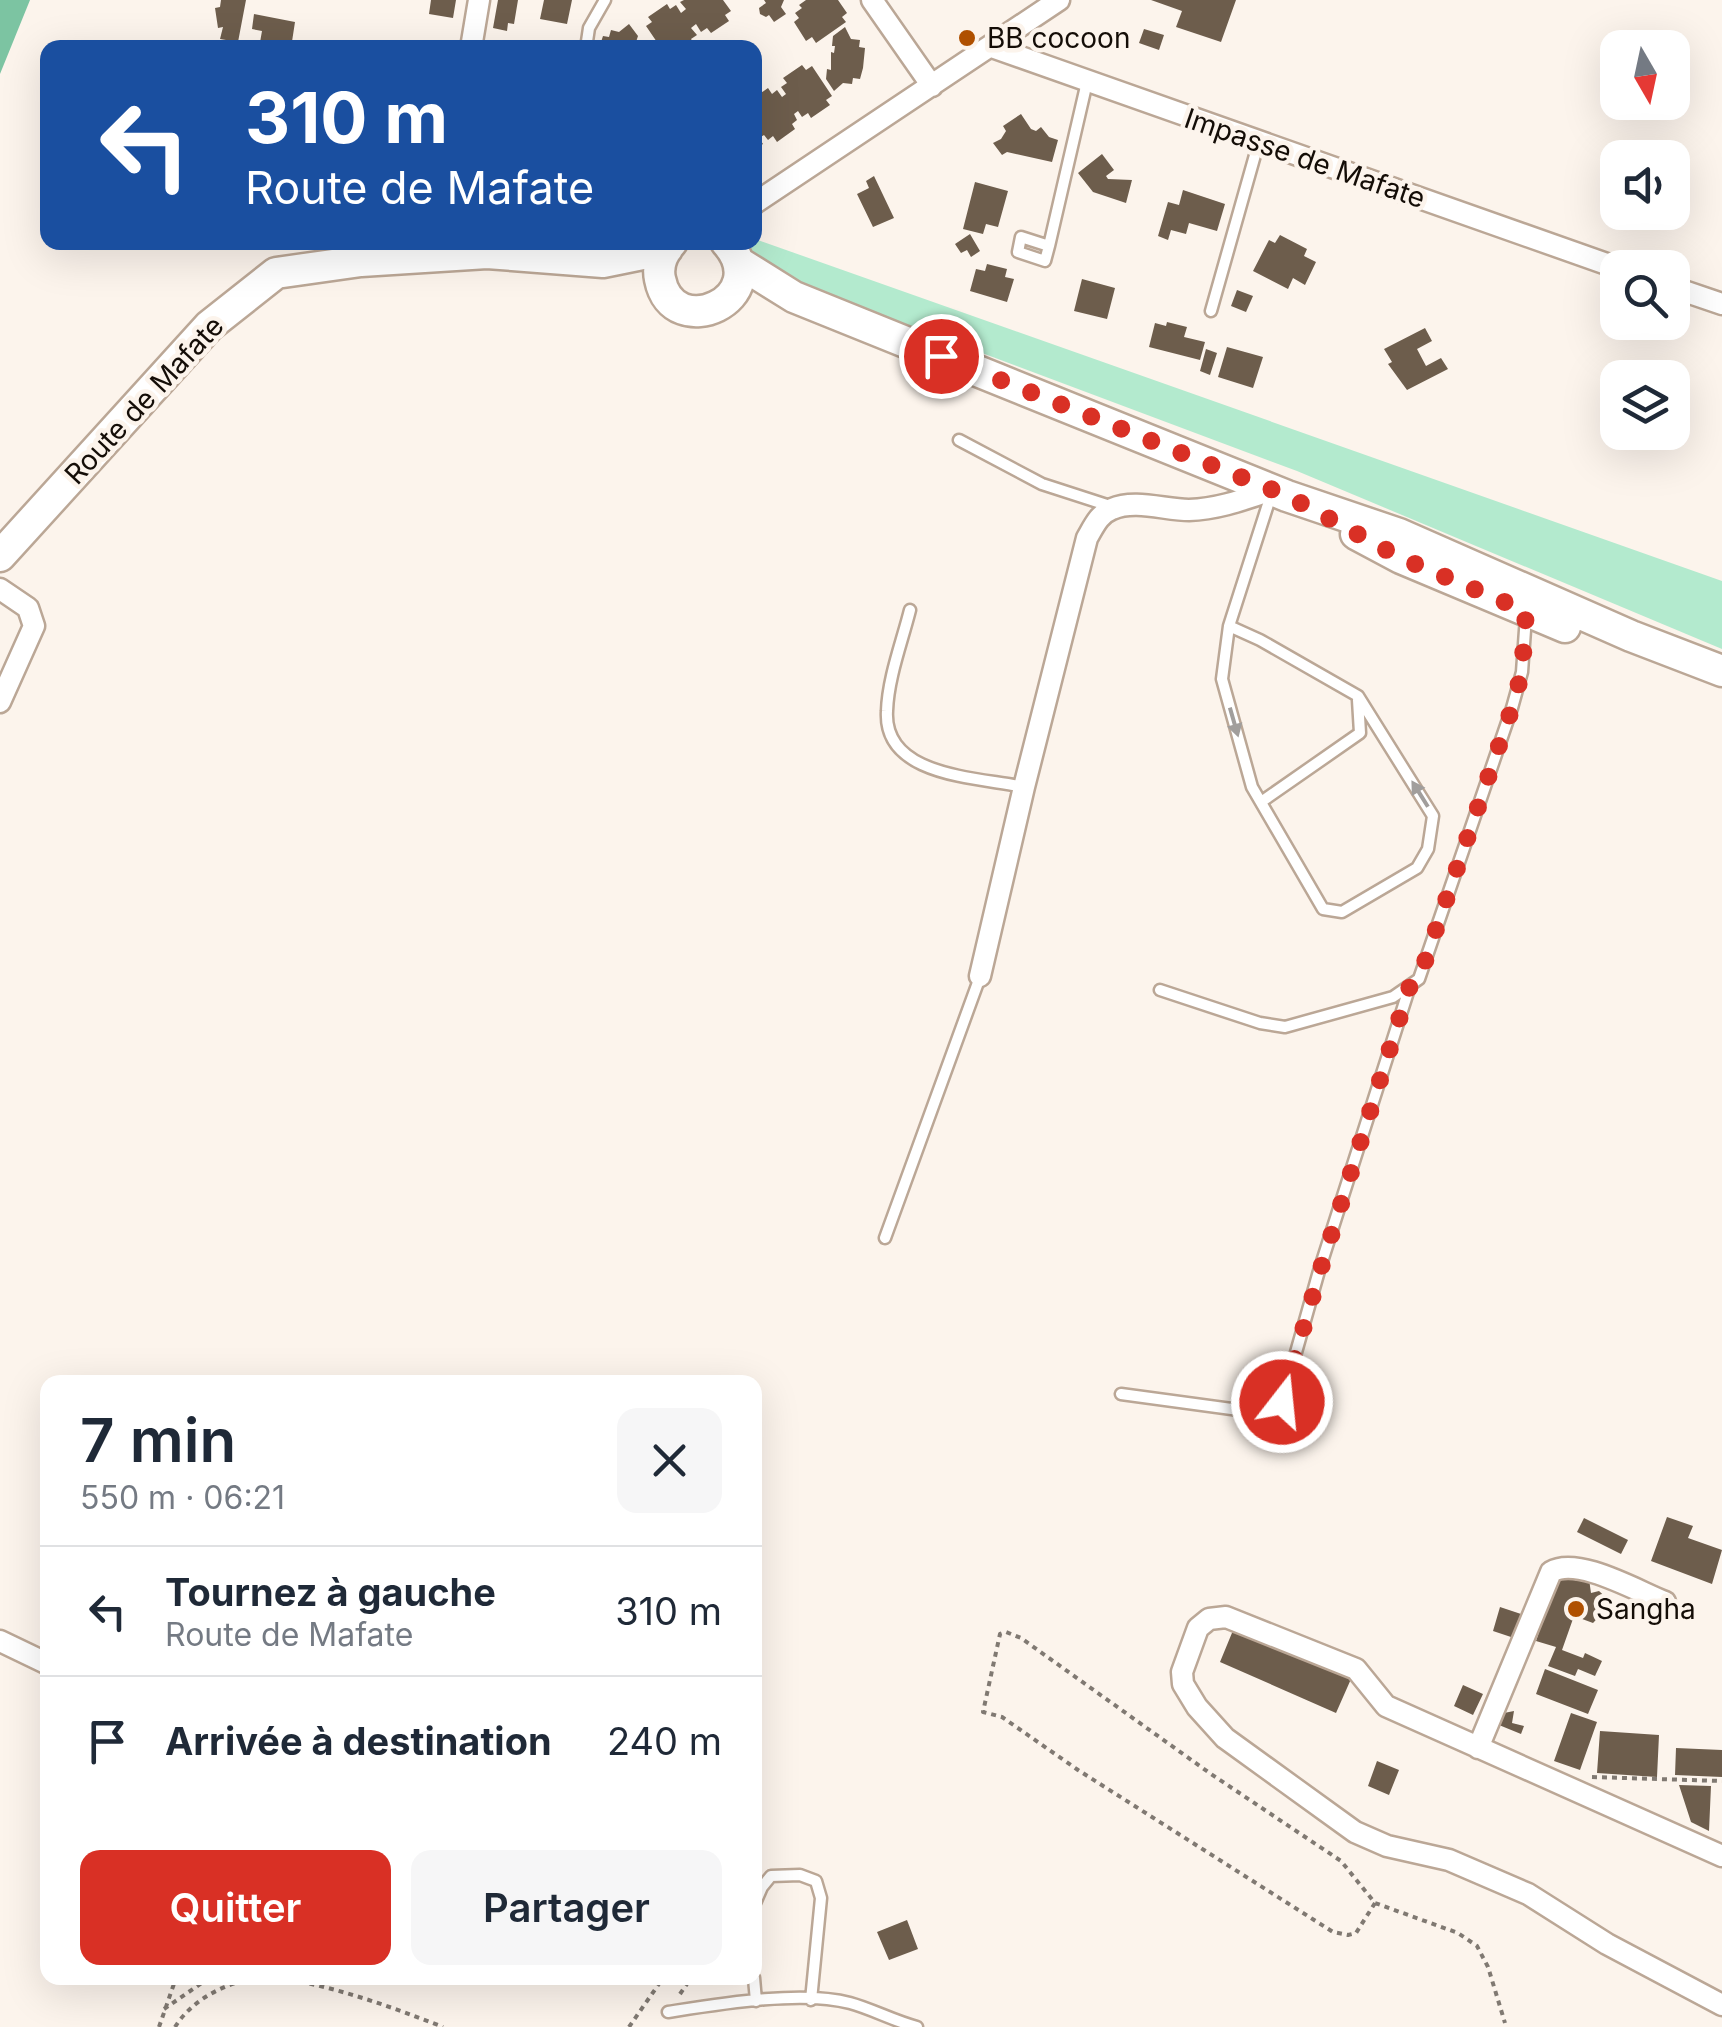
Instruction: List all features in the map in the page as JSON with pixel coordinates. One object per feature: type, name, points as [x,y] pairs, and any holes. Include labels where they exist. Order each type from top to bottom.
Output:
[{"type":"main road","name":"Route de Mafate","points":[[0,556],[208,326],[276,273],[362,261],[487,252],[602,262],[652,250]]},
{"type":"main road","points":[[664,292],[659,270],[667,250]]},
{"type":"main road","points":[[724,304],[737,285],[731,250]]},
{"type":"main road","points":[[734,250],[794,297],[1280,493],[1401,558],[1631,636],[1722,672]]},
{"type":"main road","name":"Route de Mafate","points":[[602,262],[664,292],[680,307],[692,311],[724,304]]},
{"type":"main road","points":[[724,304],[756,296],[794,297]]},
{"type":"main road","points":[[1530,601],[1722,693]]},
{"type":"street","points":[[472,40],[479,0]]},
{"type":"street","points":[[872,0],[932,86]]},
{"type":"street","points":[[762,197],[1060,0]]},
{"type":"street","name":"Impasse de Mafate","points":[[992,47],[1600,262]]},
{"type":"street","points":[[1690,293],[1722,304]]},
{"type":"street","points":[[980,976],[1087,538],[1100,516],[1114,508],[1200,508],[1280,493]]},
{"type":"street","points":[[0,589],[28,608],[34,626],[0,702]]},
{"type":"street","points":[[1478,1748],[1551,1572],[1558,1567],[1580,1568],[1664,1602]]},
{"type":"street","points":[[1722,1856],[1386,1706],[1356,1669],[1226,1617],[1210,1619],[1198,1628],[1185,1660],[1184,1684],[1197,1707],[1225,1738],[1356,1832],[1387,1846],[1449,1860],[1528,1894],[1607,1944],[1722,2006]]},
{"type":"street","points":[[0,1641],[40,1660]]},
{"type":"lane","points":[[587,40],[589,28],[605,0]]},
{"type":"lane","points":[[1049,246],[1088,82]]},
{"type":"lane","points":[[1211,312],[1258,142]]},
{"type":"lane","points":[[959,440],[1042,484],[1114,508]]},
{"type":"lane","points":[[1228,626],[1358,696],[1433,816],[1428,849],[1417,868],[1342,912],[1323,909],[1252,787],[1222,679],[1228,626],[1280,493]]},
{"type":"lane","points":[[1160,990],[1260,1024],[1284,1027],[1393,997],[1419,979],[1512,708],[1522,672],[1530,601]]},
{"type":"lane","points":[[910,610],[887,710],[889,731],[898,748],[920,766],[1024,787]]},
{"type":"lane","points":[[1261,802],[1360,733],[1358,696]]},
{"type":"lane","points":[[885,1238],[980,976]]},
{"type":"lane","points":[[1121,1394],[1262,1413],[1282,1402],[1409,988]]},
{"type":"lane","points":[[762,1887],[771,1876],[800,1875],[816,1881],[821,1898],[812,2000]]},
{"type":"lane","points":[[755,1985],[756,2002]]},
{"type":"lane","points":[[668,2012],[812,2000],[849,2003],[917,2027]]},
{"type":"path","points":[[1375,1903],[1356,1933],[1333,1932],[1002,1718],[983,1712],[1000,1634],[1006,1632],[1021,1638],[1342,1861],[1375,1903],[1458,1933],[1477,1946],[1488,1968],[1504,2023]]},
{"type":"path","points":[[1590,1777],[1722,1781]]},
{"type":"path","points":[[159,2027],[173,1985]]},
{"type":"path","points":[[164,2009],[199,1985]]},
{"type":"path","points":[[175,2027],[185,2010],[226,1985]]},
{"type":"path","points":[[323,1985],[443,2027]]},
{"type":"path","points":[[629,2027],[658,1985]]},
{"type":"green space","points":[[0,0],[30,0],[0,74]]},
{"type":"green space","points":[[762,241],[1722,581],[1722,649],[1297,471],[777,276],[745,250],[762,250]]},
{"type":"building","points":[[221,0],[246,0],[238,40],[220,39],[223,27],[218,28],[215,8],[220,7]]},
{"type":"building","points":[[431,0],[456,0],[453,18],[429,14]]},
{"type":"building","points":[[498,0],[518,0],[514,24],[508,23],[507,31],[493,28]]},
{"type":"building","points":[[544,0],[572,0],[567,24],[540,19]]},
{"type":"building","points":[[723,0],[731,11],[725,15],[729,21],[711,33],[707,28],[701,32],[696,24],[691,28],[697,35],[692,40],[656,40],[646,26],[652,22],[648,17],[667,4],[670,9],[676,5],[681,13],[686,9],[680,2]]},
{"type":"building","points":[[764,0],[784,0],[781,7],[786,14],[774,22],[769,15],[760,14]]},
{"type":"building","points":[[806,0],[838,0],[847,13],[842,17],[846,22],[816,43],[812,37],[806,41],[794,22],[799,18],[795,13],[802,8],[799,5]]},
{"type":"building","points":[[1151,0],[1236,0],[1221,42],[1176,27],[1182,11]]},
{"type":"building","points":[[254,14],[295,22],[292,40],[260,40],[262,31],[252,29]]},
{"type":"building","points":[[629,24],[638,36],[637,40],[602,40],[603,36],[609,37],[611,30],[619,32]]},
{"type":"building","points":[[845,27],[851,39],[860,40],[859,47],[865,48],[863,68],[860,79],[853,78],[852,84],[843,83],[834,91],[826,79],[827,69],[831,70],[833,36]]},
{"type":"building","points":[[1144,29],[1164,35],[1159,50],[1139,43]]},
{"type":"building","points":[[802,65],[806,70],[812,66],[832,96],[826,100],[830,105],[811,118],[808,113],[802,117],[798,111],[794,114],[795,129],[777,142],[773,136],[768,140],[762,136],[762,92],[768,88],[772,94],[777,90],[782,97],[786,94],[781,87],[787,83],[783,78]]},
{"type":"building","points":[[1021,114],[1031,129],[1041,127],[1049,137],[1058,140],[1052,162],[1007,152],[1002,155],[993,143],[1006,131],[1003,126]]},
{"type":"building","points":[[1102,154],[1114,170],[1106,176],[1108,179],[1132,180],[1126,203],[1093,192],[1078,173]]},
{"type":"building","points":[[874,176],[894,218],[873,227],[857,194],[869,188],[866,181]]},
{"type":"building","points":[[975,182],[1008,191],[998,227],[986,224],[983,234],[963,229]]},
{"type":"building","points":[[1183,190],[1225,204],[1217,231],[1189,223],[1186,234],[1171,230],[1168,240],[1158,236],[1168,202],[1179,205]]},
{"type":"building","points":[[970,234],[980,251],[971,257],[967,250],[961,253],[955,244]]},
{"type":"building","points":[[1280,235],[1307,249],[1304,256],[1316,262],[1305,285],[1293,278],[1288,289],[1253,271],[1269,240],[1275,243]]},
{"type":"building","points":[[987,264],[1007,269],[1005,277],[1014,279],[1007,302],[970,291],[976,269],[985,271]]},
{"type":"building","points":[[1082,279],[1115,288],[1107,319],[1074,311]]},
{"type":"building","points":[[1237,290],[1253,296],[1246,312],[1231,306]]},
{"type":"building","points":[[1167,322],[1187,327],[1184,337],[1205,342],[1200,360],[1149,347],[1155,323],[1166,326]]},
{"type":"building","points":[[1425,328],[1432,341],[1417,349],[1426,366],[1441,358],[1448,369],[1407,390],[1388,364],[1392,362],[1384,349]]},
{"type":"building","points":[[1227,347],[1263,357],[1253,388],[1218,377]]},
{"type":"building","points":[[1206,349],[1217,353],[1210,375],[1200,371]]},
{"type":"building","points":[[1667,1517],[1693,1526],[1688,1538],[1722,1550],[1712,1584],[1651,1561]]},
{"type":"building","points":[[1584,1518],[1628,1540],[1621,1554],[1577,1532]]},
{"type":"building","name":"Sangha","points":[[1565,1576],[1577,1581],[1589,1579],[1591,1593],[1599,1591],[1612,1603],[1593,1623],[1574,1616],[1562,1650],[1583,1658],[1585,1653],[1602,1661],[1595,1676],[1578,1669],[1575,1676],[1548,1666],[1556,1647],[1536,1641],[1554,1587]]},
{"type":"building","points":[[1500,1607],[1521,1614],[1514,1638],[1493,1631]]},
{"type":"building","points":[[1234,1628],[1351,1679],[1336,1713],[1220,1662]]},
{"type":"building","points":[[1545,1669],[1598,1690],[1588,1714],[1536,1694]]},
{"type":"building","points":[[1463,1685],[1483,1694],[1473,1715],[1454,1706]]},
{"type":"building","points":[[1514,1711],[1512,1723],[1524,1726],[1521,1734],[1499,1725],[1504,1713]]},
{"type":"building","points":[[1571,1713],[1597,1722],[1580,1770],[1554,1761]]},
{"type":"building","points":[[1600,1731],[1659,1735],[1657,1777],[1597,1773]]},
{"type":"building","points":[[1676,1748],[1722,1750],[1722,1777],[1675,1775]]},
{"type":"building","points":[[1377,1761],[1399,1770],[1389,1795],[1368,1786]]},
{"type":"building","points":[[1679,1785],[1711,1786],[1709,1831],[1691,1822]]},
{"type":"building","points":[[907,1920],[918,1949],[889,1960],[877,1932]]},
{"type":"place","name":"BB cocoon","points":[[967,38]]},
{"type":"place","name":"Sangha","points":[[1576,1609]]},
{"type":"route","points":[[941,356],[1288,496],[1401,558],[1526,611],[1522,672],[1512,708],[1419,979],[1409,988],[1282,1402]]}]
